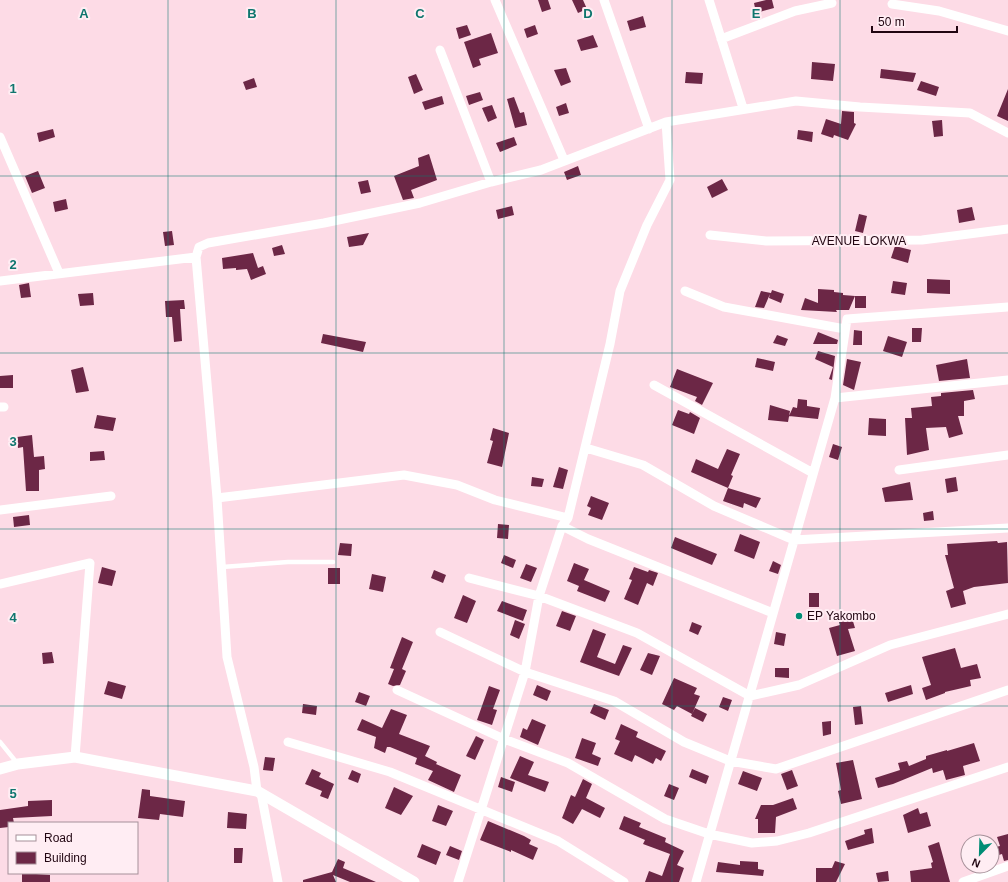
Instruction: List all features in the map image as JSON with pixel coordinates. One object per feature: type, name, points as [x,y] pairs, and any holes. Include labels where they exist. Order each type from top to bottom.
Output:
[{"type":"street","points":[[495,0],[564,160]]},
{"type":"street","points":[[604,0],[649,129]]},
{"type":"street","points":[[709,0],[743,108]]},
{"type":"street","points":[[721,39],[795,11],[832,3]]},
{"type":"street","points":[[892,4],[939,12],[1008,31]]},
{"type":"street","points":[[440,50],[490,182]]},
{"type":"street","points":[[278,882],[254,767],[227,657],[217,498],[196,257],[199,248],[208,243],[324,223],[420,203],[490,182],[541,170],[666,122],[743,108],[796,101],[860,107],[970,113],[1008,133]]},
{"type":"street","points":[[458,882],[525,672],[539,596],[562,526],[568,518],[610,344],[620,291],[647,225],[670,180],[666,122]]},
{"type":"street","points":[[0,137],[59,273]]},
{"type":"street","name":"AVENUE LOKWA","points":[[710,235],[766,241],[922,240],[1008,229]]},
{"type":"street","points":[[0,281],[196,257]]},
{"type":"street","points":[[685,291],[724,307],[846,329]]},
{"type":"street","points":[[696,882],[835,398],[847,319],[1008,307]]},
{"type":"street","points":[[835,398],[1008,380]]},
{"type":"street","points":[[654,385],[813,473]]},
{"type":"street","points":[[586,448],[643,465],[714,506],[794,540],[1008,528]]},
{"type":"street","points":[[899,470],[1008,455]]},
{"type":"street","points":[[217,498],[404,475],[457,485],[494,500],[568,518]]},
{"type":"street","points":[[0,510],[111,496]]},
{"type":"street","points":[[562,526],[588,539],[773,613]]},
{"type":"street","points":[[0,584],[90,563],[75,757]]},
{"type":"street","points":[[469,578],[539,596],[637,633],[750,696],[799,685],[890,645],[1008,614]]},
{"type":"street","points":[[440,632],[525,672],[614,701],[684,742],[730,761],[776,769],[1008,690]]},
{"type":"street","points":[[397,690],[504,739],[568,763],[665,819],[709,834],[752,843],[777,841],[809,832],[1008,767]]},
{"type":"street","points":[[288,742],[390,772],[482,809],[558,841],[624,882]]},
{"type":"street","points":[[0,769],[18,764],[75,757],[259,792],[414,882]]},
{"type":"street","points":[[963,882],[1008,866]]},
{"type":"lane","points":[[222,567],[288,562],[333,562]]},
{"type":"lane","points":[[0,742],[18,764]]},
{"type":"building","points":[[538,0],[548,0],[551,9],[542,12]]},
{"type":"building","points":[[572,0],[583,0],[587,9],[578,13]]},
{"type":"building","points":[[772,0],[774,8],[756,13],[754,3]]},
{"type":"building","points":[[643,16],[646,27],[630,31],[627,21]]},
{"type":"building","points":[[467,25],[471,35],[459,39],[456,28]]},
{"type":"building","points":[[535,25],[538,34],[527,38],[524,29]]},
{"type":"building","points":[[491,33],[498,53],[479,59],[481,65],[473,68],[464,42]]},
{"type":"building","points":[[593,35],[598,47],[581,51],[577,40]]},
{"type":"building","points":[[812,62],[835,64],[833,81],[811,79]]},
{"type":"building","points":[[566,68],[571,82],[561,86],[554,70]]},
{"type":"building","points":[[881,69],[916,73],[913,82],[880,78]]},
{"type":"building","points":[[686,72],[703,73],[702,84],[685,83]]},
{"type":"building","points":[[416,74],[423,90],[414,94],[408,77]]},
{"type":"building","points":[[254,78],[257,87],[246,90],[243,82]]},
{"type":"building","points":[[921,81],[939,87],[936,96],[917,90]]},
{"type":"building","points":[[1008,89],[1008,121],[997,116]]},
{"type":"building","points":[[480,92],[483,100],[469,105],[466,96]]},
{"type":"building","points":[[442,96],[444,104],[425,110],[422,102]]},
{"type":"building","points":[[514,97],[520,113],[524,112],[527,125],[515,128],[507,99]]},
{"type":"building","points":[[566,103],[569,113],[559,116],[556,107]]},
{"type":"building","points":[[492,105],[497,118],[488,122],[482,108]]},
{"type":"building","points":[[842,111],[854,112],[854,123],[856,124],[848,140],[834,135],[833,138],[821,134],[826,119],[841,124]]},
{"type":"building","points":[[942,120],[943,136],[934,137],[932,121]]},
{"type":"building","points":[[53,129],[55,137],[39,142],[37,133]]},
{"type":"building","points":[[798,130],[813,132],[812,142],[797,139]]},
{"type":"building","points":[[514,137],[517,145],[500,152],[496,143]]},
{"type":"building","points":[[429,154],[437,180],[411,190],[414,198],[403,200],[394,176],[419,166],[418,158]]},
{"type":"building","points":[[578,166],[581,175],[567,180],[564,172]]},
{"type":"building","points":[[38,171],[45,188],[32,193],[25,176]]},
{"type":"building","points":[[722,179],[728,190],[712,198],[707,187]]},
{"type":"building","points":[[368,180],[371,192],[361,194],[358,182]]},
{"type":"building","points":[[66,199],[68,209],[55,212],[53,202]]},
{"type":"building","points":[[512,206],[514,215],[498,219],[496,210]]},
{"type":"building","points":[[972,207],[975,220],[959,223],[957,210]]},
{"type":"building","points":[[859,214],[867,216],[863,233],[855,231]]},
{"type":"building","points":[[172,231],[174,245],[165,246],[163,232]]},
{"type":"building","points":[[369,233],[363,245],[349,247],[347,237]]},
{"type":"building","points":[[282,245],[285,254],[274,256],[272,248]]},
{"type":"building","points":[[895,246],[911,250],[908,263],[891,258]]},
{"type":"building","points":[[253,253],[258,268],[263,266],[266,274],[251,280],[247,269],[223,269],[222,258]]},
{"type":"building","points":[[927,279],[950,280],[950,294],[927,293]]},
{"type":"building","points":[[893,281],[907,283],[905,295],[891,293]]},
{"type":"building","points":[[29,283],[31,297],[21,298],[19,285]]},
{"type":"building","points":[[818,289],[834,290],[834,292],[843,293],[843,295],[855,296],[849,310],[836,310],[837,312],[801,310],[805,298],[818,303]]},
{"type":"building","points":[[772,290],[784,294],[781,303],[769,298],[770,294],[764,308],[755,307],[761,291],[771,293]]},
{"type":"building","points":[[93,293],[94,305],[80,306],[78,294]]},
{"type":"building","points":[[855,296],[866,296],[866,308],[855,308]]},
{"type":"building","points":[[184,300],[185,309],[180,309],[182,341],[174,342],[172,317],[166,317],[165,301]]},
{"type":"building","points":[[912,328],[922,328],[921,342],[912,342]]},
{"type":"building","points":[[854,330],[862,331],[862,345],[853,345]]},
{"type":"building","points":[[818,332],[838,340],[837,344],[813,344]]},
{"type":"building","points":[[323,334],[366,342],[363,352],[321,343]]},
{"type":"building","points":[[777,335],[788,339],[785,346],[773,343]]},
{"type":"building","points":[[888,336],[907,342],[902,357],[883,351]]},
{"type":"building","points":[[818,351],[835,356],[832,380],[829,379],[833,367],[815,359]]},
{"type":"building","points":[[757,358],[775,362],[773,371],[755,367]]},
{"type":"building","points":[[847,359],[861,362],[854,390],[843,385]]},
{"type":"building","points":[[967,359],[970,378],[939,381],[936,365]]},
{"type":"building","points":[[83,367],[89,391],[76,393],[71,370]]},
{"type":"building","points":[[677,369],[713,383],[702,405],[695,401],[697,397],[670,387]]},
{"type":"building","points":[[13,375],[13,388],[0,388],[0,376]]},
{"type":"building","points":[[973,390],[975,399],[964,401],[964,416],[958,416],[963,434],[949,438],[946,427],[926,428],[929,450],[907,455],[905,418],[912,418],[911,408],[932,406],[931,397],[941,396],[941,393]]},
{"type":"building","points":[[798,399],[807,400],[807,406],[820,408],[818,419],[789,416],[793,407],[797,408]]},
{"type":"building","points":[[770,405],[790,411],[788,422],[768,420]]},
{"type":"building","points":[[678,410],[689,414],[690,412],[700,418],[694,434],[672,425]]},
{"type":"building","points":[[97,415],[116,418],[113,431],[94,428]]},
{"type":"building","points":[[869,418],[886,419],[886,436],[868,435]]},
{"type":"building","points":[[493,428],[509,433],[502,467],[487,463],[493,441],[490,440]]},
{"type":"building","points":[[32,435],[34,457],[44,456],[45,469],[39,470],[39,491],[26,491],[23,447],[18,448],[17,437]]},
{"type":"building","points":[[833,444],[842,447],[838,460],[829,457]]},
{"type":"building","points":[[727,449],[740,454],[731,475],[733,476],[728,488],[691,472],[696,459],[718,469]]},
{"type":"building","points":[[104,451],[105,460],[90,461],[90,452]]},
{"type":"building","points":[[559,467],[568,470],[563,489],[553,487]]},
{"type":"building","points":[[532,477],[544,479],[542,487],[531,486]]},
{"type":"building","points":[[956,477],[958,491],[947,493],[945,479]]},
{"type":"building","points":[[910,482],[913,500],[885,502],[882,488]]},
{"type":"building","points":[[728,488],[761,498],[756,508],[744,503],[743,508],[723,501]]},
{"type":"building","points":[[591,496],[609,503],[602,520],[588,515],[591,508],[587,506]]},
{"type":"building","points":[[933,511],[934,520],[924,521],[923,513]]},
{"type":"building","points":[[29,515],[30,525],[14,527],[13,517]]},
{"type":"building","points":[[498,524],[509,525],[508,539],[497,538]]},
{"type":"building","points":[[740,534],[760,542],[754,559],[734,551]]},
{"type":"building","points":[[675,537],[717,554],[712,565],[671,548]]},
{"type":"building","points":[[997,541],[998,543],[1007,542],[1008,583],[974,587],[963,591],[966,604],[951,608],[946,591],[954,588],[945,555],[948,555],[947,544]]},
{"type":"building","points":[[340,543],[352,544],[351,556],[338,555]]},
{"type":"building","points":[[504,555],[516,560],[513,568],[501,563]]},
{"type":"building","points":[[773,561],[781,565],[778,574],[769,571]]},
{"type":"building","points":[[574,563],[589,569],[584,580],[610,591],[605,602],[577,591],[579,586],[567,581]]},
{"type":"building","points":[[526,564],[537,568],[531,582],[520,578]]},
{"type":"building","points":[[102,567],[116,571],[112,586],[98,583]]},
{"type":"building","points":[[634,567],[648,572],[649,570],[658,573],[653,586],[647,583],[638,605],[624,599],[632,580],[629,579]]},
{"type":"building","points":[[328,568],[340,568],[340,584],[328,584]]},
{"type":"building","points":[[434,570],[446,575],[443,583],[431,578]]},
{"type":"building","points":[[372,574],[386,577],[383,592],[369,589]]},
{"type":"building","points":[[809,593],[819,593],[819,607],[809,607]]},
{"type":"building","points":[[463,595],[476,601],[467,623],[454,618]]},
{"type":"building","points":[[502,601],[527,610],[523,621],[497,611]]},
{"type":"building","points":[[562,611],[576,616],[570,631],[556,626]]},
{"type":"building","points":[[852,618],[855,628],[848,629],[855,651],[837,656],[829,628],[840,625],[839,622]]},
{"type":"building","points":[[515,620],[525,624],[519,639],[510,635]]},
{"type":"building","points":[[692,622],[702,626],[698,635],[689,631]]},
{"type":"building","points":[[593,629],[606,634],[597,657],[615,664],[623,645],[632,648],[619,676],[580,662]]},
{"type":"building","points":[[776,632],[786,634],[784,646],[774,644]]},
{"type":"building","points":[[402,637],[413,642],[402,669],[406,671],[400,685],[393,686],[388,684],[394,669],[390,668]]},
{"type":"building","points":[[955,648],[961,668],[977,664],[981,678],[970,680],[971,686],[945,692],[926,700],[922,688],[931,685],[922,657]]},
{"type":"building","points":[[52,652],[54,663],[43,664],[42,653]]},
{"type":"building","points":[[648,653],[660,656],[652,675],[640,670]]},
{"type":"building","points":[[775,668],[789,668],[789,678],[775,677]]},
{"type":"building","points":[[674,678],[697,688],[694,694],[700,696],[692,714],[677,706],[674,710],[662,704]]},
{"type":"building","points":[[108,681],[126,686],[122,699],[104,694]]},
{"type":"building","points":[[537,685],[551,691],[547,701],[533,695]]},
{"type":"building","points":[[911,685],[913,694],[888,702],[885,693]]},
{"type":"building","points":[[489,686],[500,690],[493,709],[497,710],[492,725],[477,720]]},
{"type":"building","points":[[359,692],[370,696],[366,706],[355,702]]},
{"type":"building","points":[[723,697],[732,700],[728,711],[719,707]]},
{"type":"building","points":[[303,704],[317,706],[316,715],[302,713]]},
{"type":"building","points":[[594,704],[609,710],[605,720],[590,713]]},
{"type":"building","points":[[861,706],[863,724],[855,725],[853,707]]},
{"type":"building","points":[[695,708],[707,714],[703,722],[691,716]]},
{"type":"building","points":[[391,709],[407,715],[399,734],[430,746],[425,756],[437,762],[436,764],[461,775],[454,792],[428,780],[433,771],[415,764],[417,758],[390,747],[387,747],[385,753],[374,748],[376,737],[357,730],[362,719],[382,728]]},
{"type":"building","points":[[532,719],[546,725],[538,745],[520,737],[523,728],[527,730]]},
{"type":"building","points":[[831,721],[831,734],[823,736],[822,722]]},
{"type":"building","points":[[621,724],[638,732],[636,737],[666,751],[661,761],[656,758],[653,764],[635,755],[632,762],[614,754],[620,741],[615,739]]},
{"type":"building","points":[[476,736],[484,740],[475,760],[466,756]]},
{"type":"building","points":[[582,738],[596,743],[592,754],[601,758],[598,766],[575,758]]},
{"type":"building","points":[[974,743],[980,761],[963,766],[965,775],[946,780],[943,770],[933,773],[932,768],[893,784],[878,788],[875,778],[900,770],[898,763],[907,761],[909,766],[926,759],[926,756]]},
{"type":"building","points":[[520,756],[534,762],[528,775],[549,782],[545,792],[510,778]]},
{"type":"building","points":[[265,757],[275,758],[273,771],[263,770]]},
{"type":"building","points":[[853,760],[862,799],[841,804],[838,791],[841,790],[836,763]]},
{"type":"building","points":[[312,769],[321,773],[319,777],[334,784],[328,799],[320,796],[322,791],[305,784]]},
{"type":"building","points":[[692,769],[709,776],[706,784],[689,777]]},
{"type":"building","points":[[352,770],[361,774],[358,783],[348,779]]},
{"type":"building","points":[[792,770],[798,786],[787,790],[781,774]]},
{"type":"building","points":[[743,771],[762,778],[757,791],[738,784]]},
{"type":"building","points":[[501,777],[515,782],[512,792],[498,787]]},
{"type":"building","points":[[583,779],[592,784],[586,798],[605,808],[600,818],[582,809],[573,824],[562,818],[571,795],[575,797]]},
{"type":"building","points":[[669,784],[679,788],[674,800],[664,796]]},
{"type":"building","points":[[394,787],[413,796],[401,815],[385,808]]},
{"type":"building","points":[[142,789],[150,790],[150,796],[185,801],[183,817],[160,814],[159,820],[138,818]]},
{"type":"building","points":[[793,798],[797,809],[776,817],[775,833],[758,833],[758,819],[755,819],[761,805],[773,805]]},
{"type":"building","points":[[52,800],[52,816],[13,818],[14,822],[8,822],[8,827],[0,828],[0,810],[28,806],[28,801]]},
{"type":"building","points":[[438,805],[453,811],[446,826],[432,821]]},
{"type":"building","points":[[918,808],[920,814],[927,812],[931,826],[908,833],[903,815]]},
{"type":"building","points":[[228,812],[247,814],[246,829],[227,828]]},
{"type":"building","points":[[624,816],[641,823],[639,827],[666,838],[665,842],[684,851],[677,865],[684,868],[679,882],[645,882],[649,871],[662,876],[670,854],[643,844],[645,840],[619,829]]},
{"type":"building","points":[[488,821],[531,840],[529,844],[538,848],[533,860],[511,850],[511,852],[480,840]]},
{"type":"building","points":[[872,828],[874,843],[848,850],[845,841],[865,834],[864,830]]},
{"type":"building","points":[[1008,834],[1008,860],[1004,861],[1002,854],[1000,855],[1000,836]]},
{"type":"building","points":[[939,842],[950,882],[911,882],[910,871],[932,868],[931,863],[933,862],[928,846]]},
{"type":"building","points":[[422,844],[441,852],[436,865],[417,857]]},
{"type":"building","points":[[450,846],[462,851],[459,860],[446,855]]},
{"type":"building","points":[[234,848],[243,848],[242,863],[234,863]]},
{"type":"building","points":[[338,859],[345,862],[343,868],[376,882],[350,882],[333,875],[336,882],[303,882],[303,880],[332,872]]},
{"type":"building","points":[[740,861],[758,862],[758,869],[764,870],[763,876],[716,872],[718,862],[740,865]]},
{"type":"building","points":[[835,861],[845,864],[836,882],[816,882],[816,868],[832,868]]},
{"type":"building","points":[[888,871],[889,881],[878,882],[876,873]]},
{"type":"building","points":[[22,874],[50,875],[50,882],[22,882]]},
{"type":"place","name":"EP Yakombo","points":[[799,616]]}]
